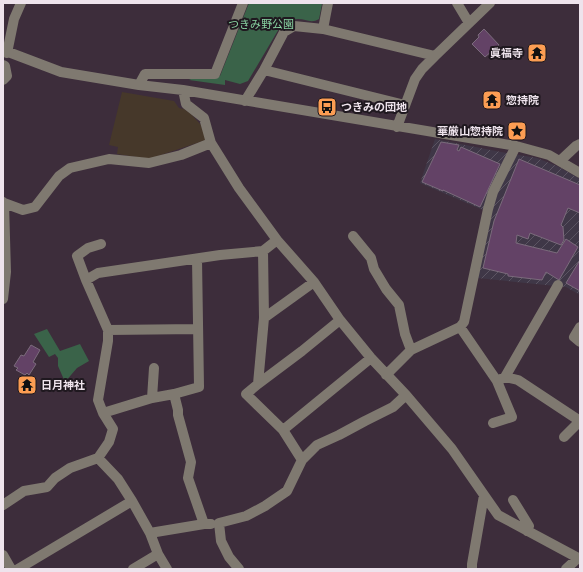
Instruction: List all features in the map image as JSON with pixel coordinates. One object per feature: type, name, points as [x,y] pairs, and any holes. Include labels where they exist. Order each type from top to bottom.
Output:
[{"type":"street","points":[[21,3],[14,19],[5,51],[61,72],[183,90],[516,146],[549,155],[580,173]]},
{"type":"street","points":[[139,84],[145,74],[215,74],[244,3]]},
{"type":"street","points":[[323,29],[328,3]]},
{"type":"street","points":[[457,3],[469,23]]},
{"type":"street","points":[[397,127],[415,79],[422,69],[490,3]]},
{"type":"street","points":[[245,101],[264,70],[284,32],[294,26],[323,29],[435,56]]},
{"type":"street","points":[[3,66],[5,66],[7,76],[3,80]]},
{"type":"street","points":[[264,70],[405,105]]},
{"type":"street","points":[[183,90],[186,104],[204,118],[212,143],[239,188],[277,240],[314,282],[340,320],[371,358],[406,395],[452,449],[498,515],[579,558],[566,569]]},
{"type":"street","points":[[3,299],[6,272],[4,202],[24,210],[35,207],[59,176],[70,168],[109,159],[149,163],[181,155],[212,143]]},
{"type":"street","points":[[560,161],[580,144]]},
{"type":"street","points":[[386,375],[411,350],[460,327],[464,322],[493,192],[516,146]]},
{"type":"street","points":[[353,236],[371,258],[374,269],[386,289],[399,305],[405,334],[411,350]]},
{"type":"street","points":[[86,280],[98,273],[263,251],[277,240]]},
{"type":"street","points":[[3,505],[24,491],[47,487],[55,478],[70,468],[98,458],[109,442],[113,429],[98,400],[108,341],[108,330],[77,256],[88,248],[101,244]]},
{"type":"street","points":[[258,384],[264,318],[263,251]]},
{"type":"street","points":[[104,413],[152,398],[199,387],[197,259]]},
{"type":"street","points":[[264,318],[314,282]]},
{"type":"street","points":[[501,379],[558,285]]},
{"type":"street","points":[[302,460],[283,430],[246,394],[340,320]]},
{"type":"street","points":[[460,327],[501,379],[512,416],[493,423]]},
{"type":"street","points":[[580,327],[574,337],[580,342]]},
{"type":"street","points":[[108,330],[198,329]]},
{"type":"street","points":[[283,430],[371,358]]},
{"type":"street","points":[[152,398],[154,368]]},
{"type":"street","points":[[501,379],[518,380],[580,421],[564,437]]},
{"type":"street","points":[[174,394],[182,410],[178,415],[192,453],[188,478],[204,524]]},
{"type":"street","points":[[150,534],[204,524],[219,523],[246,516],[265,506],[287,491],[302,460],[317,445],[393,407],[406,395]]},
{"type":"street","points":[[98,458],[118,479],[132,501],[167,569]]},
{"type":"street","points":[[472,569],[484,495]]},
{"type":"street","points":[[513,500],[529,526],[527,531]]},
{"type":"street","points":[[18,569],[132,501]]},
{"type":"street","points":[[520,512],[526,502]]},
{"type":"street","points":[[219,523],[221,541],[229,557],[239,569]]},
{"type":"street","points":[[133,569],[158,554]]},
{"type":"street","points":[[3,555],[11,569]]},
{"type":"shaded area","points":[[122,92],[174,101],[179,108],[184,109],[191,114],[201,125],[206,140],[149,159],[117,154],[118,147],[109,145]]},
{"type":"shaded area","points":[[435,139],[537,158],[559,167],[580,179],[580,295],[566,287],[477,278],[490,213],[420,183]]},
{"type":"green space","name":"つきみ野公園","points":[[249,3],[322,4],[319,19],[311,21],[301,19],[293,20],[280,27],[248,81],[240,84],[225,80],[225,85],[189,80],[220,76]]},
{"type":"green space","points":[[47,329],[60,351],[80,344],[89,361],[77,368],[65,382],[58,366],[58,358],[55,354],[49,357],[34,334]]},
{"type":"building","points":[[484,29],[499,45],[485,57],[472,44]]},
{"type":"building","points":[[441,142],[459,145],[457,150],[459,151],[461,147],[500,164],[480,207],[422,182]]},
{"type":"building","points":[[519,159],[580,185],[580,213],[568,208],[561,225],[563,227],[564,240],[561,245],[530,233],[528,239],[517,235],[516,243],[557,253],[566,239],[578,247],[559,280],[546,272],[542,280],[508,276],[508,274],[483,268],[494,221]]},
{"type":"building","points":[[580,260],[580,291],[566,283]]},
{"type":"building","points":[[31,345],[40,350],[33,362],[36,364],[29,375],[27,373],[25,375],[16,370],[18,368],[14,366],[21,355],[24,356]]},
{"type":"place","name":"眞福寺","points":[[537,53]]},
{"type":"place","name":"惣持院","points":[[492,100]]},
{"type":"place","name":"つきみの団地","points":[[327,107]]},
{"type":"place","name":"華厳山惣持院","points":[[517,131]]},
{"type":"place","name":"日月神社","points":[[27,385]]}]
